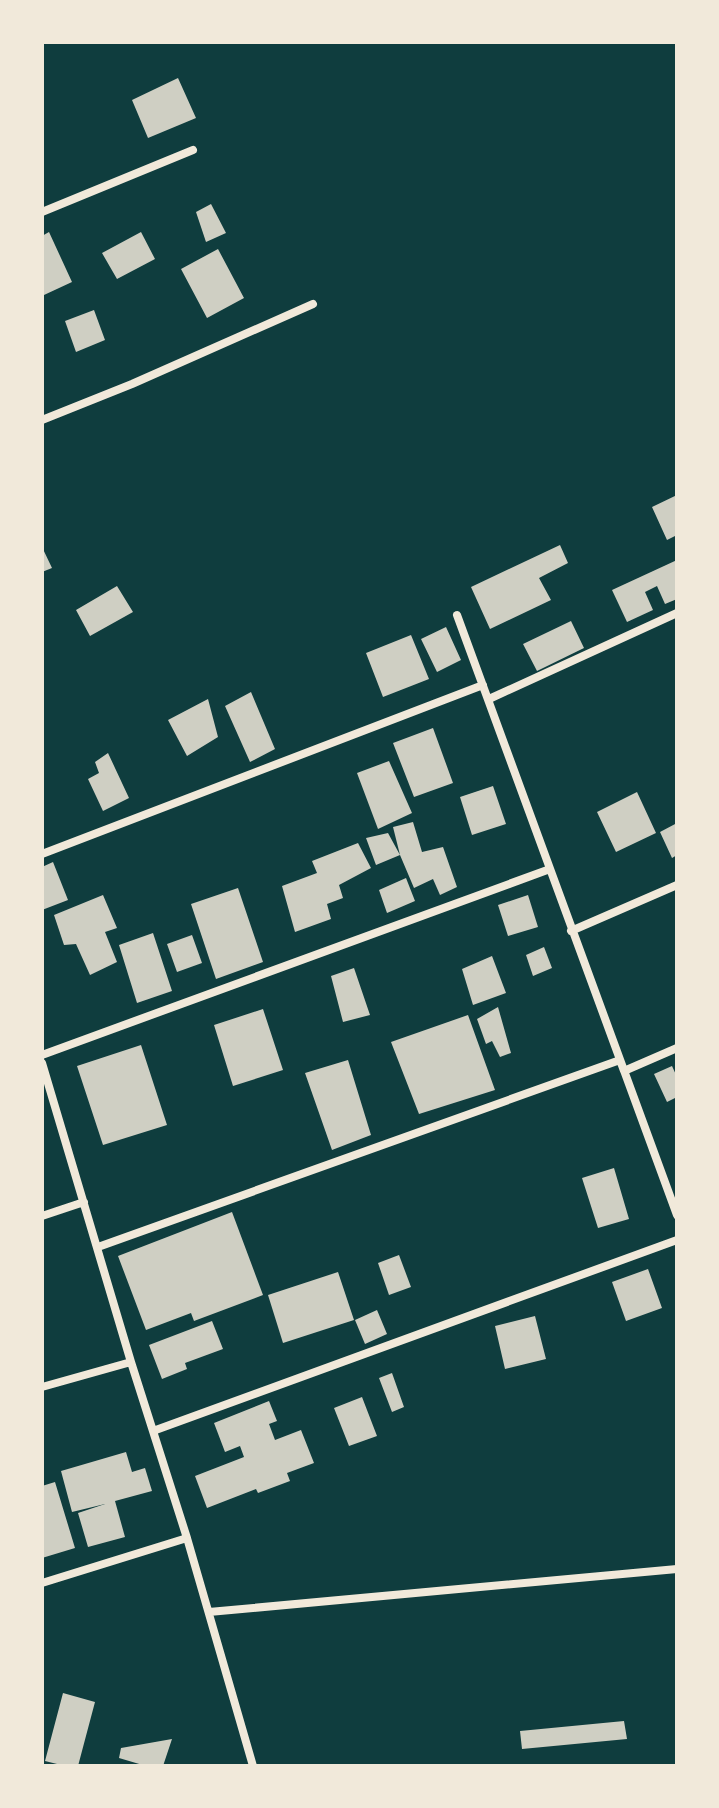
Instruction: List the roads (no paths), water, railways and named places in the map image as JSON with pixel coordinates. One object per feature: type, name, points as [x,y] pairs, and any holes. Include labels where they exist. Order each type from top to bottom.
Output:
[{"type":"street","points":[[42,212],[193,150]]},
{"type":"street","points":[[42,420],[313,304]]},
{"type":"street","points":[[489,699],[677,613]]},
{"type":"street","points":[[457,615],[677,1215]]},
{"type":"street","points":[[42,854],[483,685]]},
{"type":"street","points":[[42,1055],[550,869]]},
{"type":"street","points":[[571,931],[677,885]]},
{"type":"street","points":[[624,1071],[677,1048]]},
{"type":"street","points":[[98,1247],[620,1060]]},
{"type":"street","points":[[42,1063],[253,1766]]},
{"type":"street","points":[[42,1216],[84,1202]]},
{"type":"street","points":[[153,1431],[677,1240]]},
{"type":"street","points":[[42,1387],[131,1362]]},
{"type":"street","points":[[42,1583],[187,1538]]},
{"type":"street","points":[[209,1612],[677,1569]]}]
